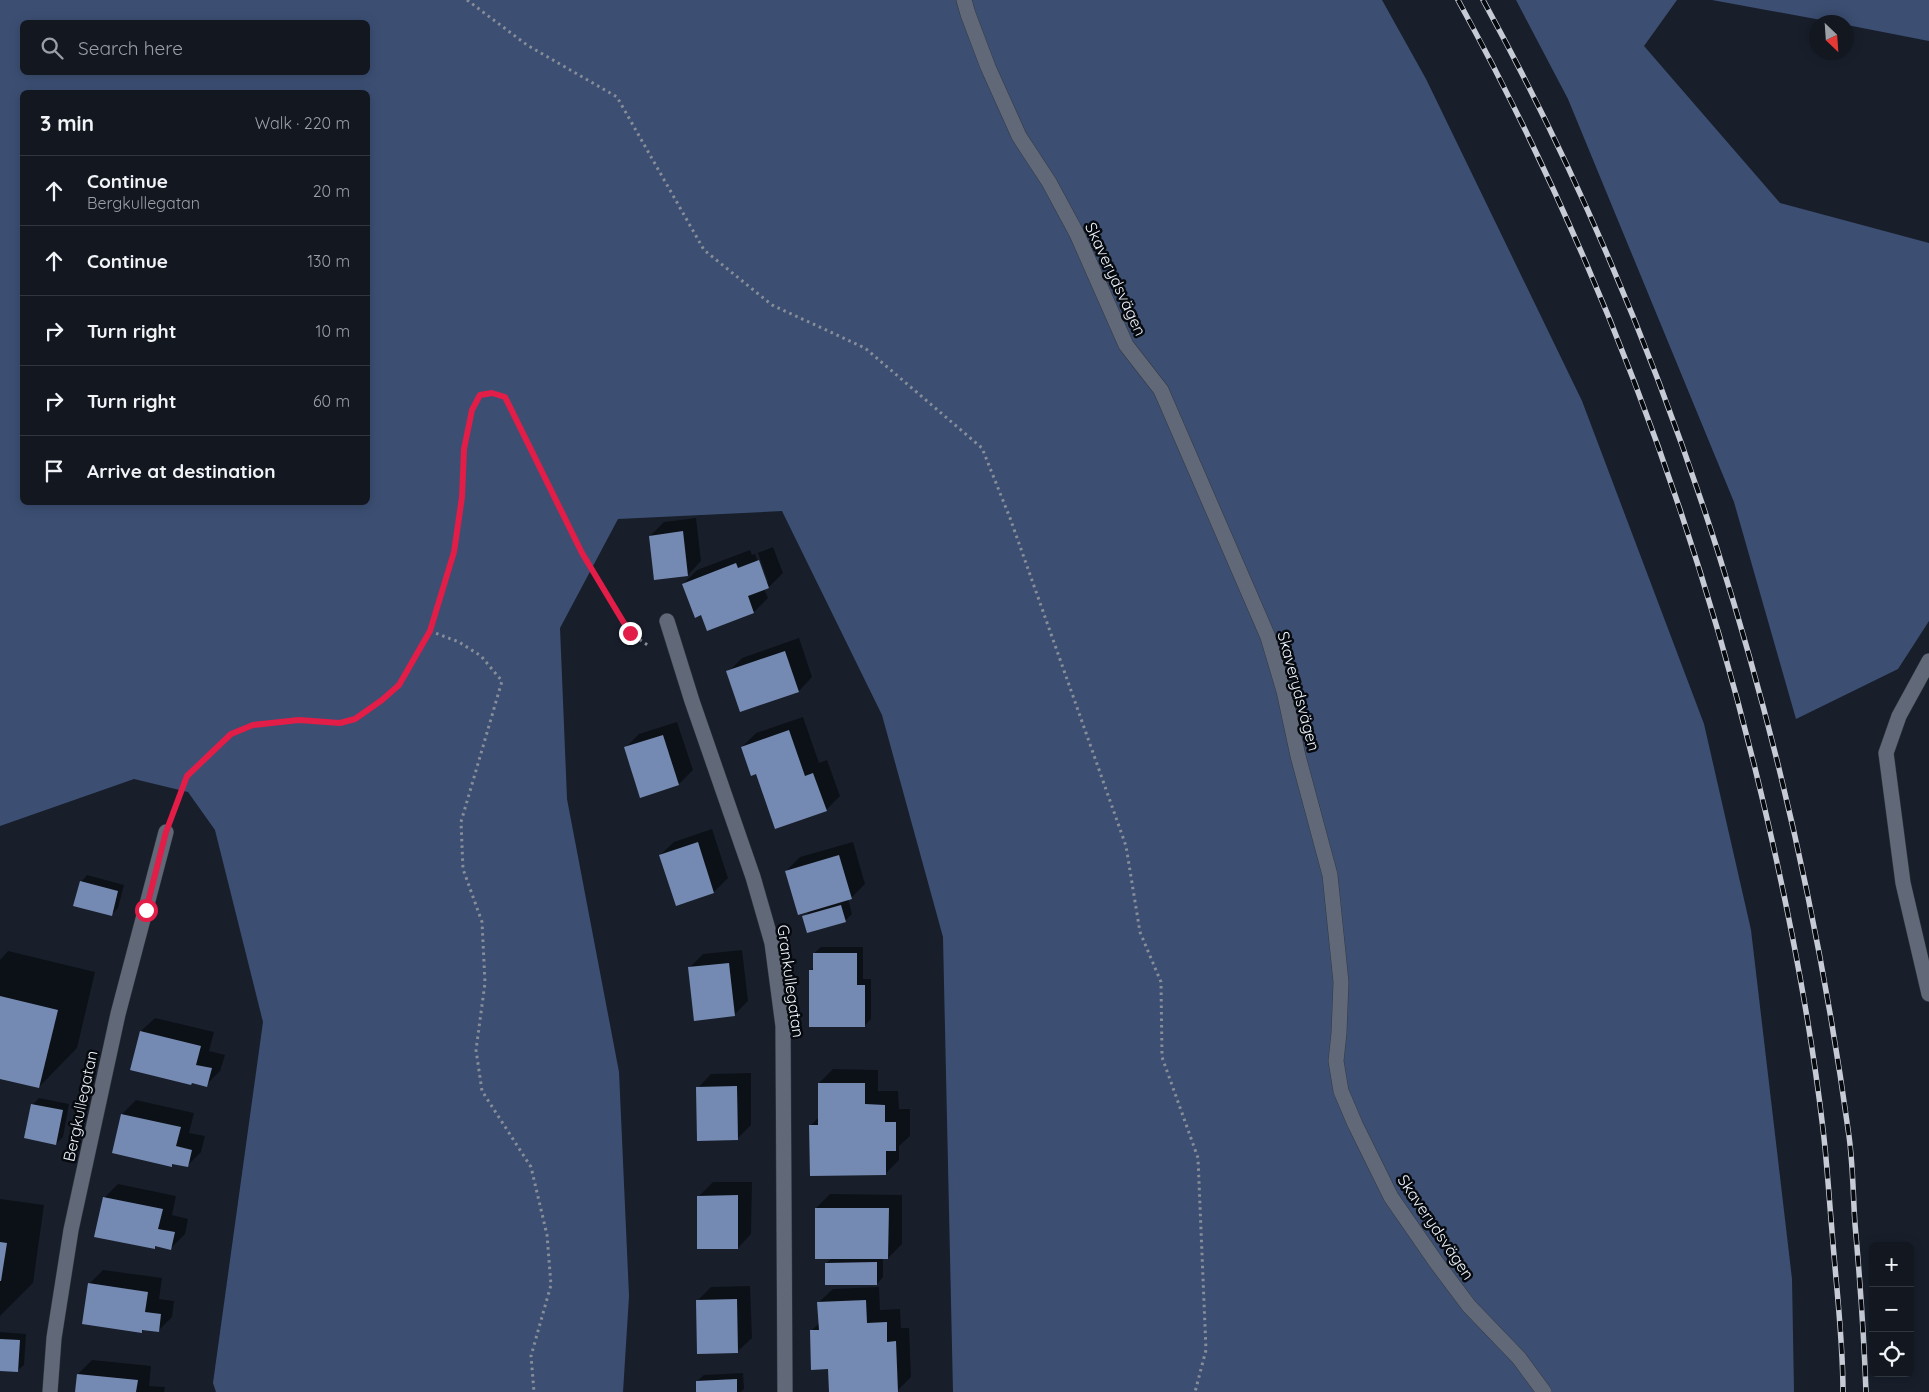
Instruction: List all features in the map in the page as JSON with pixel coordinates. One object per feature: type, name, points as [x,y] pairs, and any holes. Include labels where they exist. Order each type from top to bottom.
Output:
[{"type":"street","name":"Skaverydsvägen","points":[[964,0],[988,67],[1019,136],[1049,182],[1077,234],[1126,345],[1161,390],[1268,637],[1284,691],[1298,756],[1330,876],[1341,982],[1336,1062],[1341,1091],[1391,1197],[1469,1306],[1519,1358],[1544,1392]]},
{"type":"street","name":"Grankullegatan","points":[[668,621],[692,701],[753,877],[772,943],[783,1026],[785,1392]]},
{"type":"street","points":[[1929,661],[1899,716],[1886,754],[1903,883],[1929,994]]},
{"type":"street","name":"Bergkullegatan","points":[[50,1392],[54,1338],[71,1230],[118,1014],[166,832]]},
{"type":"path","points":[[467,0],[527,45],[617,97],[704,250],[772,305],[865,348],[982,448],[1010,518],[1126,846],[1140,932],[1161,982],[1162,1057],[1198,1158],[1206,1350],[1195,1392]]},
{"type":"path","points":[[166,832],[187,776],[231,734],[253,725],[299,720],[340,723],[355,719],[399,685],[430,631],[454,552],[462,497],[464,449],[472,410],[480,395],[492,393],[505,397],[582,553],[630,633],[648,646]]},
{"type":"path","points":[[430,631],[459,642],[481,656],[502,680],[461,822],[461,832],[463,870],[482,922],[485,983],[476,1050],[482,1091],[531,1167],[547,1235],[551,1285],[531,1356],[534,1392]]},
{"type":"shaded area","points":[[0,0],[1382,0],[1426,79],[1582,401],[1704,724],[1751,930],[1792,1279],[1794,1392],[953,1392],[943,937],[882,715],[782,511],[618,519],[560,628],[567,799],[619,1072],[629,1296],[623,1392],[216,1392],[213,1383],[263,1022],[215,830],[188,792],[134,779],[0,826]]},
{"type":"shaded area","points":[[1516,0],[1677,0],[1644,46],[1780,203],[1929,243],[1929,621],[1898,669],[1796,719],[1734,502],[1568,99]]},
{"type":"shaded area","points":[[1712,0],[1929,0],[1929,41],[1854,26],[1854,15],[1809,15],[1809,18]]},
{"type":"building","points":[[683,531],[688,576],[654,580],[649,536]]},
{"type":"building","points":[[759,560],[769,588],[748,596],[754,613],[707,631],[701,615],[695,618],[682,584],[736,563],[738,568]]},
{"type":"building","points":[[785,651],[799,692],[740,712],[726,671]]},
{"type":"building","points":[[789,730],[805,776],[813,773],[827,811],[775,829],[756,774],[751,776],[741,747]]},
{"type":"building","points":[[663,735],[679,785],[640,798],[624,747]]},
{"type":"building","points":[[698,842],[714,893],[676,906],[659,855]]},
{"type":"building","points":[[839,855],[852,899],[798,915],[785,871]]},
{"type":"building","points":[[80,881],[118,891],[112,916],[73,906]]},
{"type":"building","points":[[841,905],[846,922],[807,933],[802,916]]},
{"type":"building","points":[[813,953],[857,953],[857,985],[865,985],[865,1027],[809,1027],[809,970],[813,970]]},
{"type":"building","points":[[729,963],[735,1016],[694,1021],[688,967]]},
{"type":"building","points":[[0,996],[58,1010],[39,1088],[0,1079]]},
{"type":"building","points":[[140,1031],[201,1046],[196,1065],[212,1068],[207,1087],[130,1070]]},
{"type":"building","points":[[818,1083],[865,1083],[865,1104],[885,1105],[885,1122],[896,1122],[896,1151],[886,1151],[886,1175],[810,1176],[809,1125],[818,1125]]},
{"type":"building","points":[[737,1086],[738,1140],[697,1141],[696,1087]]},
{"type":"building","points":[[31,1104],[63,1110],[56,1145],[24,1138]]},
{"type":"building","points":[[121,1114],[181,1127],[176,1146],[192,1150],[188,1167],[172,1164],[172,1167],[112,1153]]},
{"type":"building","points":[[738,1195],[738,1249],[697,1249],[697,1196]]},
{"type":"building","points":[[103,1197],[163,1209],[158,1229],[175,1232],[171,1250],[155,1246],[155,1249],[94,1237]]},
{"type":"building","points":[[815,1208],[889,1208],[888,1259],[815,1259]]},
{"type":"building","points":[[0,1242],[7,1243],[1,1281],[0,1281]]},
{"type":"building","points":[[877,1262],[877,1285],[825,1285],[825,1263]]},
{"type":"building","points":[[88,1283],[148,1292],[145,1312],[161,1314],[159,1332],[142,1330],[142,1333],[82,1324]]},
{"type":"building","points":[[737,1299],[738,1353],[697,1354],[696,1300]]},
{"type":"building","points":[[866,1300],[867,1323],[887,1322],[887,1342],[896,1341],[898,1392],[829,1392],[828,1369],[811,1370],[810,1330],[819,1330],[817,1302]]},
{"type":"building","points":[[0,1339],[20,1340],[18,1372],[0,1371]]},
{"type":"building","points":[[77,1374],[138,1380],[136,1392],[75,1392]]},
{"type":"building","points":[[737,1379],[737,1392],[696,1392],[696,1381]]},
{"type":"railway","points":[[1458,0],[1509,98],[1557,198],[1601,300],[1642,403],[1679,507],[1713,613],[1743,719],[1785,902],[1813,1053],[1827,1167],[1841,1332],[1843,1392]]},
{"type":"railway","points":[[1483,0],[1552,133],[1614,270],[1669,409],[1718,551],[1760,695],[1796,841],[1826,988],[1849,1136],[1862,1308],[1866,1392]]},
{"type":"route","points":[[146,910],[166,832],[187,776],[231,734],[253,725],[299,720],[340,723],[355,719],[399,685],[430,631],[443,582],[454,552],[462,497],[464,449],[472,410],[480,395],[492,393],[505,397],[516,415],[582,553],[630,633]]}]
